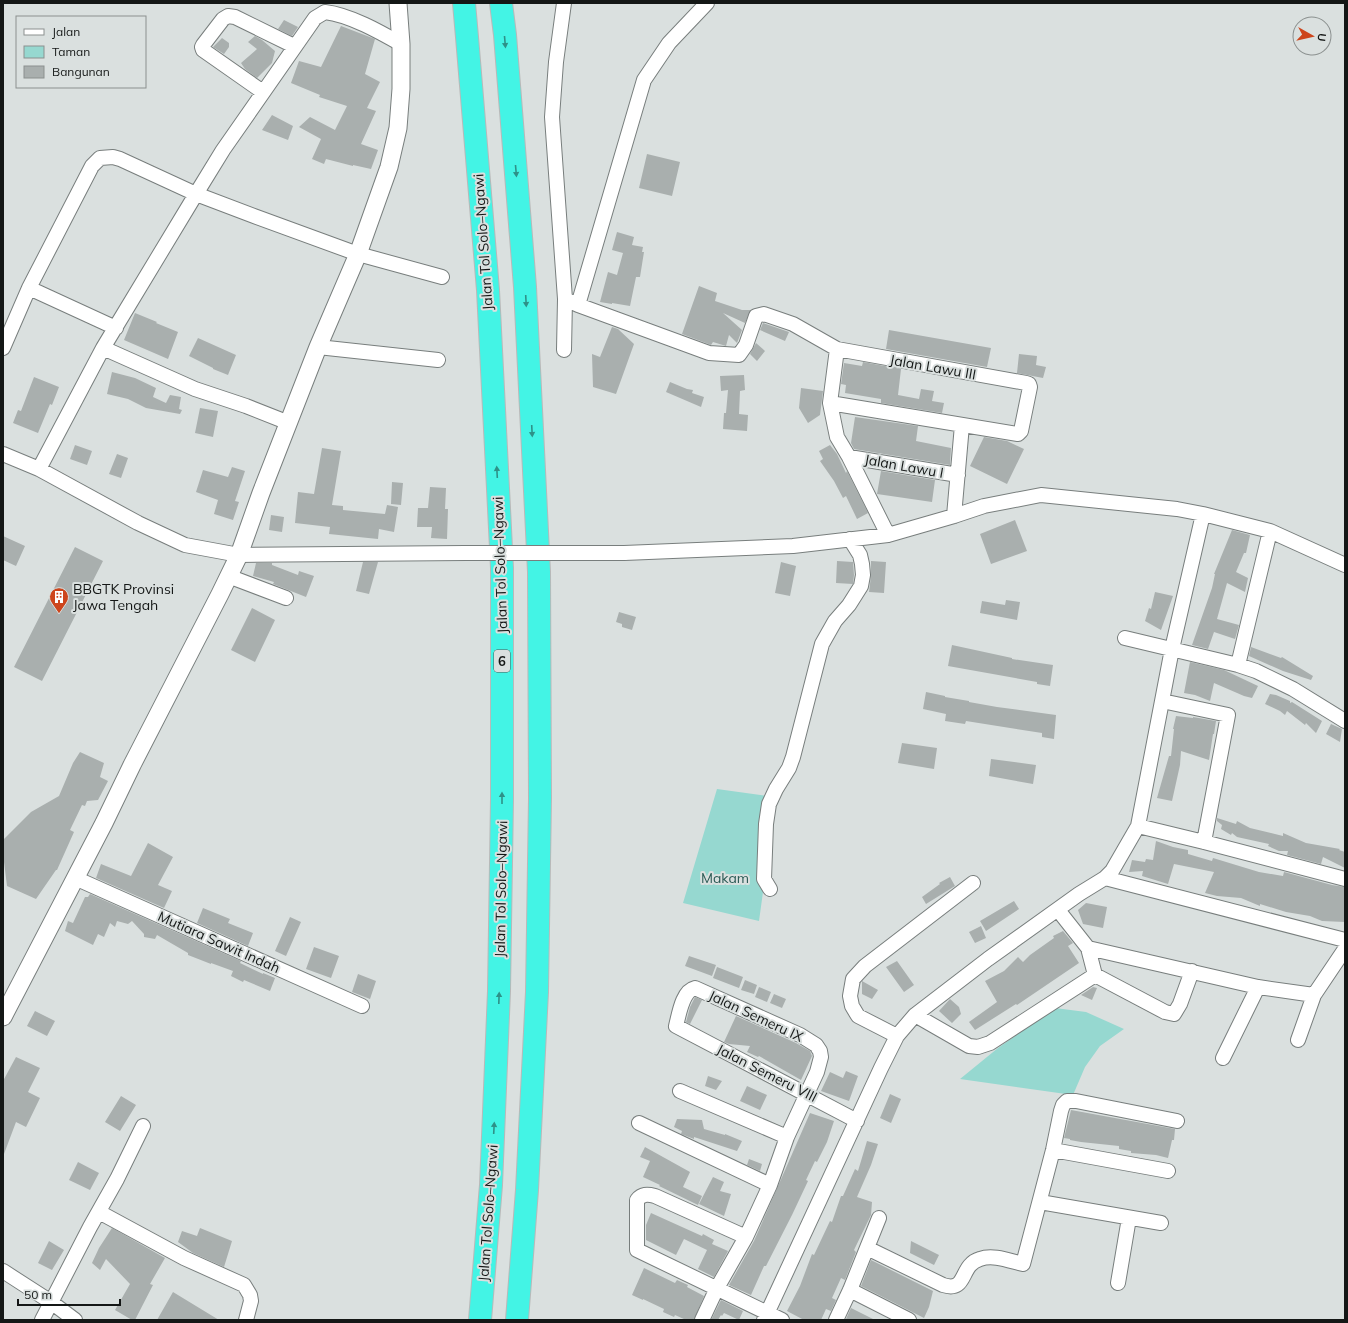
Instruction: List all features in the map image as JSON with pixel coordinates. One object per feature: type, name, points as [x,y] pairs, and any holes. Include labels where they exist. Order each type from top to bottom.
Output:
[{"type":"highway","name":"Jalan Tol Solo–Ngawi","points":[[464,3],[488,290],[502,568],[500,991],[491,1185],[480,1320]]},
{"type":"highway","points":[[501,3],[505,35],[525,287],[539,580],[540,798],[536,992],[527,1190],[517,1320]]},
{"type":"street","points":[[3,1017],[239,555],[261,493],[318,346],[358,254],[389,167],[398,128],[401,89],[401,44],[398,3]]},
{"type":"street","points":[[564,3],[556,62],[552,117],[571,302]]},
{"type":"street","points":[[564,350],[571,302],[644,80],[669,43],[707,3]]},
{"type":"street","points":[[38,469],[103,348],[223,150],[294,46],[315,18],[325,12],[340,15],[371,28],[401,44]]},
{"type":"street","points":[[263,92],[203,50],[203,45],[223,19],[228,16],[235,17],[294,46]]},
{"type":"street","points":[[3,348],[29,288],[92,166],[100,158],[113,157],[120,159],[196,194],[358,254],[442,276]]},
{"type":"street","points":[[29,288],[116,328]]},
{"type":"street","name":"Jalan Lawu III","points":[[571,302],[709,353],[739,355],[746,345],[756,316],[764,314],[793,324],[837,349],[1029,384],[1030,387],[1020,433],[962,425]]},
{"type":"street","points":[[318,346],[438,360]]},
{"type":"street","points":[[103,348],[195,389],[246,406],[289,423]]},
{"type":"street","points":[[837,349],[830,403],[837,437],[849,456],[888,535]]},
{"type":"street","points":[[830,403],[962,425],[954,516]]},
{"type":"street","points":[[3,454],[38,469],[138,522],[186,545],[239,555],[624,553],[793,546],[888,535],[984,506],[1041,495],[1177,508],[1270,531],[1345,565]]},
{"type":"street","name":"Jalan Lawu I","points":[[849,456],[958,475]]},
{"type":"street","points":[[765,1316],[894,1042],[915,1015],[988,959],[1112,872],[1138,826],[1172,649],[1203,514]]},
{"type":"street","points":[[1238,665],[1270,531]]},
{"type":"street","points":[[770,889],[764,879],[763,868],[769,804],[794,757],[822,644],[835,621],[849,605],[861,586],[863,575],[860,555],[850,539]]},
{"type":"street","points":[[228,576],[286,598]]},
{"type":"street","points":[[1124,638],[1238,665],[1256,671],[1293,689],[1345,721]]},
{"type":"street","points":[[1162,701],[1228,715],[1204,842]]},
{"type":"street","points":[[1138,826],[1345,879]]},
{"type":"street","name":"Mutiara Sawit Indah","points":[[75,878],[362,1006]]},
{"type":"street","points":[[1105,878],[1345,940]]},
{"type":"street","points":[[894,1042],[858,1016],[852,1006],[850,996],[853,979],[865,966],[973,883]]},
{"type":"street","points":[[1058,910],[1088,948],[1095,975],[1165,1012],[1174,1014],[1180,1004],[1192,971]]},
{"type":"street","points":[[1088,948],[1258,986],[1314,996]]},
{"type":"street","points":[[1298,1040],[1314,996],[1343,955]]},
{"type":"street","points":[[915,1015],[969,1046],[978,1047],[990,1043],[1095,975]]},
{"type":"street","points":[[1223,1058],[1258,986]]},
{"type":"street","name":"Jalan Semeru VIII","points":[[702,991],[695,988],[691,989],[688,993],[676,1026],[857,1120]]},
{"type":"street","name":"Jalan Semeru IX","points":[[702,991],[782,1026],[816,1045],[820,1051],[821,1057],[817,1072],[807,1094]]},
{"type":"street","points":[[680,1091],[787,1137]]},
{"type":"street","points":[[702,1320],[717,1288],[746,1237],[770,1185],[787,1137],[807,1094]]},
{"type":"street","points":[[868,1248],[943,1285],[951,1287],[958,1285],[969,1266],[978,1259],[993,1258],[1023,1264],[1053,1150],[1061,1111],[1063,1105],[1067,1101],[1076,1101],[1177,1121]]},
{"type":"street","points":[[639,1123],[770,1185]]},
{"type":"street","points":[[42,1320],[90,1227],[117,1179],[142,1126]]},
{"type":"street","points":[[1053,1150],[1168,1171]]},
{"type":"street","points":[[746,1237],[655,1196],[646,1194],[640,1196],[637,1200],[637,1250],[717,1288],[765,1316],[782,1320]]},
{"type":"street","points":[[1040,1202],[1161,1223]]},
{"type":"street","points":[[99,1212],[184,1258],[244,1285],[250,1295],[251,1301],[246,1320]]},
{"type":"street","points":[[836,1320],[868,1248],[879,1218]]},
{"type":"street","points":[[1118,1283],[1129,1218]]},
{"type":"street","points":[[3,1271],[51,1302],[75,1320]]},
{"type":"street","points":[[850,1290],[909,1320]]},
{"type":"green space","name":"Makam","points":[[717,789],[768,796],[758,882],[763,892],[759,921],[683,903]]},
{"type":"green space","points":[[1055,1008],[1086,1012],[1124,1029],[1100,1046],[1085,1067],[1073,1095],[960,1079],[998,1048]]},
{"type":"building","points":[[284,20],[298,27],[292,36],[278,29]]},
{"type":"building","points":[[341,26],[375,39],[365,74],[380,82],[367,108],[376,111],[361,144],[378,150],[371,169],[326,159],[324,164],[312,159],[321,139],[299,127],[310,117],[335,130],[347,106],[319,97],[320,95],[291,83],[299,61],[321,67]]},
{"type":"building","points":[[255,36],[275,51],[272,63],[257,78],[245,69],[241,63],[257,49],[248,42]]},
{"type":"building","points":[[222,38],[229,43],[229,47],[224,54],[213,47]]},
{"type":"building","points":[[272,115],[293,126],[288,140],[262,130]]},
{"type":"building","points":[[647,154],[680,162],[672,196],[639,188]]},
{"type":"building","points":[[617,232],[634,237],[632,245],[643,247],[642,252],[644,252],[640,277],[636,277],[630,306],[600,302],[608,272],[617,275],[623,253],[612,250]]},
{"type":"building","points":[[699,286],[717,293],[715,301],[742,310],[751,310],[745,323],[723,313],[742,330],[737,343],[729,335],[726,346],[713,342],[711,345],[682,334]]},
{"type":"building","points":[[135,313],[178,332],[168,359],[124,340]]},
{"type":"building","points":[[763,323],[789,332],[785,341],[760,330]]},
{"type":"building","points":[[612,327],[618,329],[634,344],[616,394],[593,387],[592,354],[600,357]]},
{"type":"building","points":[[889,330],[991,348],[987,367],[886,349]]},
{"type":"building","points":[[198,338],[236,355],[228,375],[189,356]]},
{"type":"building","points":[[756,343],[765,351],[757,361],[750,354]]},
{"type":"building","points":[[1019,354],[1037,356],[1036,365],[1046,367],[1043,378],[1017,373]]},
{"type":"building","points":[[863,362],[901,369],[898,395],[919,399],[921,389],[934,391],[932,401],[944,403],[942,413],[881,403],[881,399],[845,393],[846,385],[841,384],[844,363],[862,366]]},
{"type":"building","points":[[112,372],[135,378],[156,388],[153,397],[166,403],[170,395],[181,397],[179,409],[182,410],[180,414],[146,408],[128,399],[107,394]]},
{"type":"building","points":[[744,375],[745,390],[740,391],[739,414],[748,415],[747,431],[723,429],[728,390],[721,391],[720,376]]},
{"type":"building","points":[[34,377],[59,387],[38,433],[13,423],[18,410],[21,411]]},
{"type":"building","points":[[670,382],[693,390],[692,393],[704,397],[701,407],[666,392]]},
{"type":"building","points":[[801,388],[823,391],[820,415],[808,423],[799,408]]},
{"type":"building","points":[[200,408],[218,411],[213,437],[195,433]]},
{"type":"building","points":[[855,417],[918,426],[916,441],[951,448],[950,465],[854,449],[851,443]]},
{"type":"building","points":[[984,437],[1007,441],[1024,449],[1007,484],[970,466]]},
{"type":"building","points":[[75,445],[92,451],[87,465],[70,459]]},
{"type":"building","points":[[830,445],[837,454],[846,473],[847,471],[868,513],[857,519],[846,496],[843,498],[834,481],[820,461],[823,459],[819,451]]},
{"type":"building","points":[[322,448],[341,451],[332,505],[343,506],[343,510],[385,514],[387,505],[398,507],[394,532],[379,529],[378,539],[329,534],[330,527],[295,523],[298,492],[314,494]]},
{"type":"building","points":[[117,454],[128,458],[121,478],[109,474]]},
{"type":"building","points":[[232,467],[245,471],[235,501],[239,502],[233,520],[214,514],[218,500],[196,492],[203,470],[228,477]]},
{"type":"building","points":[[881,471],[935,480],[932,502],[877,494]]},
{"type":"building","points":[[392,482],[403,483],[401,505],[391,504]]},
{"type":"building","points":[[430,487],[446,488],[445,509],[448,509],[447,539],[431,538],[432,527],[417,527],[418,508],[428,508]]},
{"type":"building","points":[[271,515],[284,517],[282,532],[269,530]]},
{"type":"building","points":[[1015,520],[1027,551],[991,564],[980,534]]},
{"type":"building","points":[[1232,530],[1250,535],[1246,553],[1244,553],[1236,572],[1248,578],[1245,592],[1227,583],[1217,619],[1239,625],[1235,639],[1214,632],[1208,649],[1192,645],[1212,588],[1214,574]]},
{"type":"building","points":[[3,536],[25,546],[16,566],[3,560]]},
{"type":"building","name":"BBGTK Provinsi Jawa Tengah","points":[[75,547],[103,561],[42,681],[14,667]]},
{"type":"building","points":[[837,561],[853,562],[853,584],[836,583]]},
{"type":"building","points":[[871,561],[886,562],[884,593],[869,592]]},
{"type":"building","points":[[363,562],[378,562],[369,594],[356,591]]},
{"type":"building","points":[[781,562],[796,566],[790,596],[775,593]]},
{"type":"building","points":[[256,563],[272,563],[272,565],[298,575],[299,571],[314,576],[306,597],[273,584],[274,582],[253,576]]},
{"type":"building","points":[[1155,592],[1173,596],[1161,630],[1145,621],[1149,608],[1151,609]]},
{"type":"building","points":[[1006,600],[1020,602],[1017,620],[980,613],[982,601],[1005,605]]},
{"type":"building","points":[[252,608],[275,620],[255,662],[231,650]]},
{"type":"building","points":[[619,612],[636,617],[632,630],[622,627],[622,624],[616,622]]},
{"type":"building","points":[[952,645],[1012,659],[1053,665],[1050,686],[1037,684],[1037,682],[948,666]]},
{"type":"building","points":[[1251,647],[1281,658],[1282,657],[1313,676],[1311,680],[1283,671],[1249,656]]},
{"type":"building","points":[[1190,662],[1224,670],[1258,686],[1252,698],[1214,683],[1210,701],[1195,695],[1184,693]]},
{"type":"building","points":[[926,692],[997,707],[1056,715],[1054,739],[1042,737],[1042,733],[966,721],[965,724],[945,721],[946,714],[923,709]]},
{"type":"building","points":[[1270,694],[1290,701],[1290,703],[1292,702],[1322,721],[1316,733],[1306,723],[1305,725],[1287,711],[1285,715],[1265,704]]},
{"type":"building","points":[[1176,716],[1216,721],[1209,760],[1181,751],[1180,765],[1172,801],[1157,798],[1169,756],[1171,756],[1173,729]]},
{"type":"building","points":[[1331,724],[1342,729],[1340,742],[1326,734]]},
{"type":"building","points":[[902,743],[937,748],[934,769],[898,763]]},
{"type":"building","points":[[80,752],[104,763],[100,777],[108,781],[98,800],[87,801],[85,806],[82,805],[70,830],[74,832],[57,870],[36,899],[7,886],[3,854],[3,840],[31,812],[59,796],[73,763]]},
{"type":"building","points":[[991,759],[1036,765],[1033,784],[989,776]]},
{"type":"building","points":[[1217,818],[1236,824],[1237,821],[1250,828],[1283,836],[1283,833],[1306,843],[1340,849],[1339,850],[1345,852],[1345,868],[1323,857],[1321,864],[1287,855],[1288,851],[1279,851],[1268,846],[1269,844],[1237,837],[1232,833],[1231,835],[1221,829],[1222,825],[1217,821]]},
{"type":"building","points":[[1156,841],[1188,850],[1188,854],[1212,861],[1213,858],[1259,872],[1283,876],[1284,872],[1345,887],[1345,922],[1322,921],[1310,916],[1286,912],[1260,904],[1260,906],[1241,898],[1217,896],[1205,893],[1214,872],[1174,864],[1168,884],[1142,876],[1143,871],[1129,872],[1132,860],[1145,862],[1146,859],[1153,860]]},
{"type":"building","points":[[148,843],[173,857],[158,885],[172,891],[164,908],[96,878],[101,864],[131,876]]},
{"type":"building","points":[[950,877],[955,886],[926,904],[922,897],[940,884],[939,883]]},
{"type":"building","points":[[90,894],[241,961],[240,963],[275,978],[270,991],[244,980],[243,982],[231,976],[233,971],[188,955],[188,953],[157,935],[155,939],[144,937],[144,934],[132,921],[128,924],[117,921],[115,927],[110,923],[104,937],[98,934],[93,945],[65,931],[68,921],[73,923],[85,897],[88,897]]},
{"type":"building","points":[[1014,901],[1019,909],[986,931],[980,921]]},
{"type":"building","points":[[1086,903],[1107,907],[1103,928],[1083,924],[1078,910]]},
{"type":"building","points":[[203,908],[230,919],[228,923],[253,933],[248,946],[197,923]]},
{"type":"building","points":[[290,917],[301,922],[286,956],[275,951]]},
{"type":"building","points":[[981,926],[986,938],[975,943],[969,932]]},
{"type":"building","points":[[1063,931],[1073,943],[1068,946],[1079,963],[1017,1005],[1016,1004],[975,1030],[969,1022],[997,1002],[985,981],[1004,971],[1018,957],[1023,962],[1030,955],[1054,938],[1053,936]]},
{"type":"building","points":[[314,947],[339,956],[331,978],[306,969]]},
{"type":"building","points":[[689,956],[716,965],[712,976],[685,966]]},
{"type":"building","points":[[897,961],[914,985],[904,992],[886,967]]},
{"type":"building","points":[[717,967],[743,977],[739,988],[713,978]]},
{"type":"building","points":[[358,974],[376,981],[370,999],[352,992]]},
{"type":"building","points":[[745,980],[757,985],[754,994],[741,990]]},
{"type":"building","points":[[862,981],[878,990],[872,999],[862,994]]},
{"type":"building","points":[[759,987],[771,992],[767,1002],[755,997]]},
{"type":"building","points":[[1093,987],[1097,988],[1092,1000],[1081,995]]},
{"type":"building","points":[[774,994],[786,999],[782,1008],[770,1003]]},
{"type":"building","points":[[695,997],[702,1000],[690,1024],[686,1022],[690,1007]]},
{"type":"building","points":[[950,999],[959,1007],[961,1014],[952,1023],[939,1011]]},
{"type":"building","points":[[35,1011],[55,1021],[47,1036],[27,1026]]},
{"type":"building","points":[[736,1016],[796,1043],[810,1051],[812,1056],[801,1080],[759,1056],[758,1057],[747,1052],[750,1046],[729,1044],[724,1042]]},
{"type":"building","points":[[16,1057],[40,1068],[28,1092],[40,1098],[26,1127],[16,1122],[4,1154],[3,1081]]},
{"type":"building","points":[[846,1071],[858,1076],[849,1101],[821,1091],[830,1072],[843,1078]]},
{"type":"building","points":[[708,1076],[722,1081],[716,1090],[705,1086]]},
{"type":"building","points":[[747,1086],[767,1095],[760,1110],[740,1101]]},
{"type":"building","points":[[890,1094],[901,1099],[891,1123],[880,1118]]},
{"type":"building","points":[[121,1096],[136,1105],[120,1131],[105,1122]]},
{"type":"building","points":[[1071,1110],[1175,1129],[1174,1140],[1172,1140],[1168,1158],[1156,1155],[1131,1153],[1131,1151],[1119,1149],[1119,1146],[1081,1142],[1064,1138]]},
{"type":"building","points":[[810,1113],[834,1121],[827,1142],[817,1162],[815,1161],[806,1180],[808,1181],[792,1215],[766,1266],[764,1266],[751,1295],[729,1285],[754,1241]]},
{"type":"building","points":[[677,1119],[702,1120],[704,1129],[725,1134],[742,1141],[737,1151],[694,1137],[694,1139],[681,1134],[682,1131],[674,1127]]},
{"type":"building","points":[[867,1141],[878,1144],[871,1165],[857,1197],[872,1202],[871,1215],[854,1250],[856,1252],[845,1280],[841,1278],[832,1298],[836,1300],[831,1311],[826,1309],[821,1320],[804,1320],[787,1311],[800,1286],[812,1254],[814,1255],[830,1221],[832,1222],[841,1196],[843,1196],[855,1169],[858,1171]]},
{"type":"building","points":[[645,1147],[690,1172],[683,1187],[702,1196],[698,1205],[643,1177],[650,1161],[640,1157]]},
{"type":"building","points":[[749,1159],[762,1164],[760,1171],[747,1165]]},
{"type":"building","points":[[78,1162],[99,1173],[90,1190],[69,1180]]},
{"type":"building","points":[[713,1177],[724,1182],[720,1191],[731,1194],[724,1216],[699,1204]]},
{"type":"building","points":[[651,1213],[702,1236],[703,1234],[714,1240],[712,1244],[728,1251],[714,1277],[698,1269],[707,1250],[684,1239],[676,1255],[646,1240],[646,1225]]},
{"type":"building","points":[[112,1228],[165,1258],[150,1284],[153,1285],[135,1320],[132,1320],[115,1310],[130,1284],[106,1259],[100,1270],[92,1263],[99,1248]]},
{"type":"building","points":[[200,1228],[232,1241],[224,1267],[193,1253],[178,1242],[182,1231],[197,1236]]},
{"type":"building","points":[[49,1241],[64,1250],[52,1270],[38,1263]]},
{"type":"building","points":[[911,1241],[939,1255],[934,1265],[910,1253]]},
{"type":"building","points":[[871,1260],[933,1291],[929,1307],[924,1318],[861,1286]]},
{"type":"building","points":[[644,1268],[675,1283],[677,1280],[688,1285],[687,1287],[704,1296],[694,1320],[686,1320],[675,1315],[674,1317],[663,1312],[664,1309],[632,1295]]},
{"type":"building","points":[[173,1292],[219,1320],[157,1320]]},
{"type":"building","points":[[721,1300],[743,1311],[739,1320],[724,1313],[718,1320],[711,1320]]},
{"type":"building","points":[[851,1308],[875,1320],[847,1320],[846,1319]]},
{"type":"place","name":"BBGTK Provinsi Jawa Tengah","points":[[59,614]]}]
